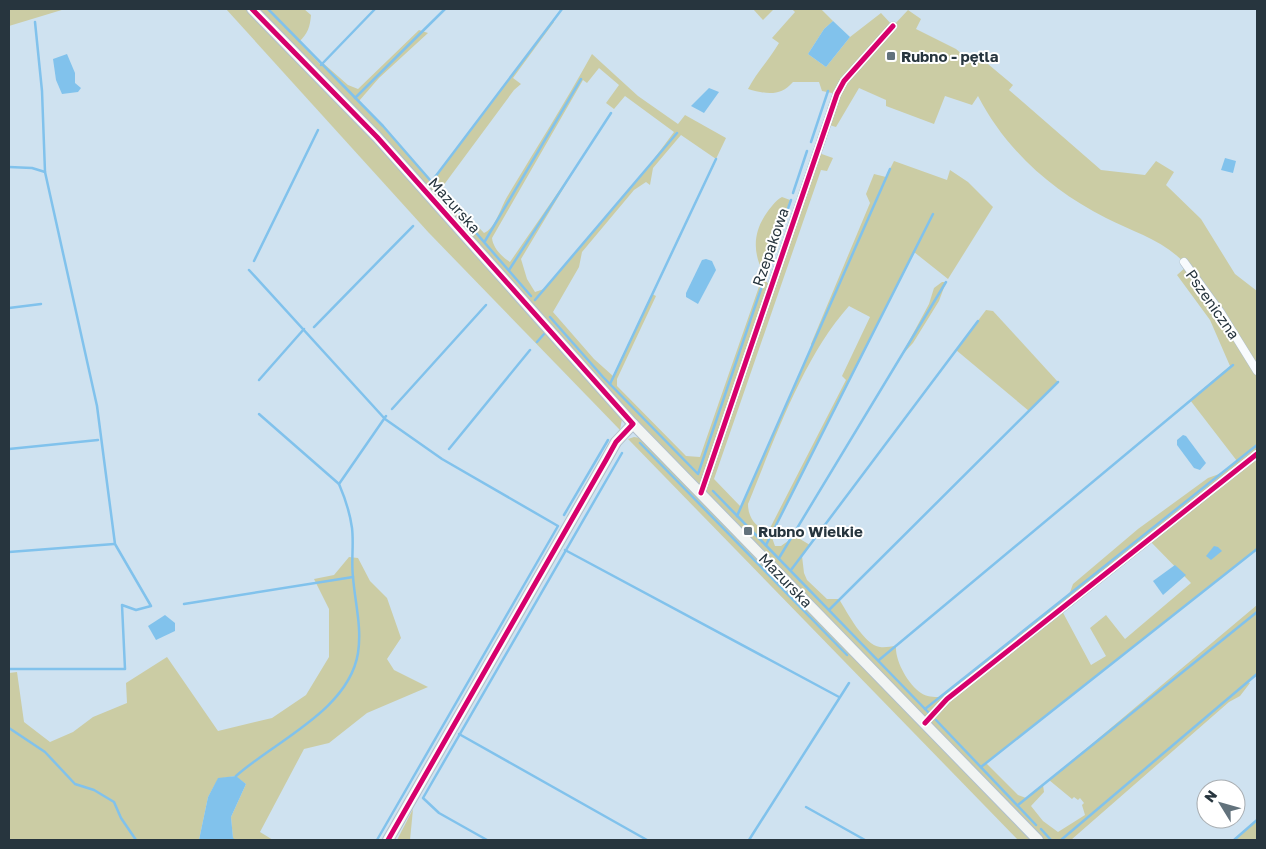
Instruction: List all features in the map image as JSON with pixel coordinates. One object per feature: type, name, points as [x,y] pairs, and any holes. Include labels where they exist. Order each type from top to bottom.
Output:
[{"type":"main road","name":"Mazurska","points":[[252,9],[383,144],[634,424],[1038,840]]},
{"type":"main road","points":[[388,840],[616,442],[634,424]]},
{"type":"street","name":"Rzepakowa","points":[[701,493],[837,94],[844,81],[893,26]]},
{"type":"street","name":"Pszeniczna","points":[[1184,262],[1221,313],[1257,371]]},
{"type":"street","points":[[925,723],[947,699],[1257,454]]},
{"type":"green space","points":[[9,9],[65,9],[9,26]]},
{"type":"green space","points":[[226,9],[247,9],[374,140],[622,419],[620,430],[429,233]]},
{"type":"green space","points":[[258,9],[304,9],[311,15],[311,19],[306,33],[299,42],[321,65],[323,63],[348,85],[358,89],[419,30],[428,33],[379,78],[359,101],[432,181],[553,21],[513,78],[521,84],[514,90],[443,186],[444,190],[484,233],[495,222],[507,197],[592,54],[638,96],[678,124],[685,115],[726,138],[716,159],[681,135],[653,168],[650,185],[646,182],[634,190],[582,252],[579,267],[553,312],[594,359],[613,376],[652,294],[656,296],[617,379],[617,386],[686,456],[700,457],[762,278],[770,285],[816,152],[833,158],[827,171],[821,170],[714,479],[741,507],[812,346],[811,344],[870,203],[866,194],[874,174],[886,177],[894,161],[947,180],[950,170],[968,182],[993,207],[948,279],[914,252],[771,535],[775,546],[781,546],[795,536],[810,545],[802,556],[804,573],[807,580],[827,599],[839,599],[856,627],[874,645],[880,647],[896,646],[900,665],[911,684],[921,693],[930,696],[940,697],[1069,595],[1073,584],[1138,529],[1208,478],[1222,473],[1237,461],[1190,400],[1230,366],[1210,320],[1177,275],[1187,266],[1159,243],[1086,207],[1049,182],[1032,167],[1002,134],[978,96],[972,105],[945,96],[934,124],[886,106],[886,100],[859,88],[836,127],[826,124],[837,94],[822,91],[819,82],[793,82],[783,90],[772,93],[748,89],[779,43],[772,38],[795,12],[792,9],[821,9],[833,21],[824,29],[808,54],[826,67],[850,37],[881,13],[893,26],[908,10],[921,19],[916,29],[956,49],[970,61],[976,54],[1013,85],[1009,90],[1101,170],[1145,175],[1156,161],[1174,172],[1166,185],[1201,219],[1235,274],[1257,291],[1257,549],[986,763],[1018,795],[1026,798],[1043,785],[1044,792],[1031,806],[1043,821],[1058,832],[1085,815],[1082,805],[1084,803],[1080,798],[1078,800],[1074,797],[1072,799],[1049,780],[1257,605],[1257,674],[1248,682],[1250,683],[1240,696],[1229,702],[1071,840],[1044,840],[638,421]],"holes":[[[599,68],[619,85],[606,103],[614,109],[625,96],[674,132],[642,175],[544,289],[535,292],[527,279],[521,259],[581,159],[510,262],[498,252],[492,238],[583,80],[587,83]],[[849,306],[870,317],[842,376],[846,380],[768,532],[754,521],[749,514],[748,504],[791,401],[817,350]],[[1149,540],[1191,583],[1125,639],[1106,615],[1090,628],[1106,656],[1091,665],[1061,609]]]},
{"type":"green space","points":[[753,9],[774,9],[763,20]]},
{"type":"green space","points":[[782,197],[790,200],[764,274],[757,258],[757,234],[759,226],[768,211]]},
{"type":"green space","points":[[942,282],[946,282],[939,301],[913,343],[901,356],[929,304],[934,288]]},
{"type":"green space","points":[[986,310],[993,311],[1058,382],[1029,411],[956,350]]},
{"type":"green space","points":[[640,438],[1032,840],[1018,840],[628,439]]},
{"type":"green space","points":[[349,557],[358,558],[370,581],[387,598],[401,638],[387,659],[394,670],[428,687],[367,713],[329,743],[304,749],[260,832],[273,840],[233,839],[231,817],[246,784],[235,776],[218,779],[208,797],[199,840],[9,840],[9,673],[17,672],[24,722],[50,742],[73,732],[93,717],[127,703],[126,683],[167,657],[218,731],[272,718],[306,695],[329,657],[329,609],[314,579],[334,575]]},
{"type":"green space","points":[[413,809],[410,840],[397,840]]},
{"type":"green space","points":[[1257,820],[1257,840],[1234,840]]},
{"type":"water","points":[[833,21],[850,37],[826,67],[808,54],[824,29]]},
{"type":"water","points":[[67,54],[75,73],[75,83],[81,88],[78,92],[62,94],[56,80],[53,59]]},
{"type":"water","points":[[709,88],[719,92],[704,113],[691,106]]},
{"type":"water","points":[[1225,158],[1236,161],[1233,173],[1221,170]]},
{"type":"water","points":[[702,260],[712,261],[716,270],[698,304],[686,297],[686,293]]},
{"type":"water","points":[[1183,435],[1186,436],[1206,463],[1200,470],[1194,468],[1177,445],[1177,440]]},
{"type":"water","points":[[1214,546],[1222,551],[1211,560],[1206,556]]},
{"type":"water","points":[[1175,565],[1186,575],[1163,595],[1153,581]]},
{"type":"water","points":[[165,615],[175,623],[175,631],[156,640],[148,626]]},
{"type":"water","points":[[236,776],[246,784],[231,817],[233,838],[236,840],[199,840],[208,797],[218,778]]},
{"type":"waterway","points":[[268,9],[383,126],[531,296]]},
{"type":"waterway","points":[[321,65],[375,9]]},
{"type":"waterway","points":[[355,98],[445,9]]},
{"type":"waterway","points":[[432,181],[562,9]]},
{"type":"waterway","points":[[9,669],[125,669],[122,605],[136,610],[151,606],[115,544],[97,406],[45,172],[42,91],[35,22]]},
{"type":"waterway","points":[[485,241],[581,79]]},
{"type":"waterway","points":[[811,142],[828,91]]},
{"type":"waterway","points":[[509,270],[611,113]]},
{"type":"waterway","points":[[254,261],[318,130]]},
{"type":"waterway","points":[[535,300],[677,133]]},
{"type":"waterway","points":[[793,193],[807,151]]},
{"type":"waterway","points":[[610,384],[716,159]]},
{"type":"waterway","points":[[9,167],[32,168],[45,172]]},
{"type":"waterway","points":[[737,516],[890,169]]},
{"type":"waterway","points":[[765,275],[791,200]]},
{"type":"waterway","points":[[766,545],[933,214]]},
{"type":"waterway","points":[[314,327],[413,226]]},
{"type":"waterway","points":[[249,270],[385,419],[442,459],[558,526],[377,840]]},
{"type":"waterway","points":[[779,558],[946,282]]},
{"type":"waterway","points":[[550,317],[603,377],[698,474],[762,286]]},
{"type":"waterway","points":[[9,308],[41,304]]},
{"type":"waterway","points":[[392,409],[486,305]]},
{"type":"waterway","points":[[791,570],[978,321]]},
{"type":"waterway","points":[[259,380],[304,329]]},
{"type":"waterway","points":[[537,342],[544,334]]},
{"type":"waterway","points":[[449,449],[530,350]]},
{"type":"waterway","points":[[879,660],[1233,365]]},
{"type":"waterway","points":[[830,609],[1058,382]]},
{"type":"waterway","points":[[259,414],[339,484]]},
{"type":"waterway","points":[[236,776],[326,708],[341,691],[352,673],[358,653],[359,624],[352,571],[352,528],[339,484],[386,416]]},
{"type":"waterway","points":[[9,449],[98,440]]},
{"type":"waterway","points":[[564,515],[608,440]]},
{"type":"waterway","points":[[640,443],[847,655]]},
{"type":"waterway","points":[[925,709],[1257,445]]},
{"type":"waterway","points":[[487,840],[439,813],[423,798],[622,453]]},
{"type":"waterway","points":[[713,491],[929,713]]},
{"type":"waterway","points":[[9,552],[114,544]]},
{"type":"waterway","points":[[981,767],[1257,549]]},
{"type":"waterway","points":[[565,550],[839,697]]},
{"type":"waterway","points":[[184,604],[353,577]]},
{"type":"waterway","points":[[1018,805],[1257,612]]},
{"type":"waterway","points":[[1061,840],[1257,674]]},
{"type":"waterway","points":[[749,840],[849,683]]},
{"type":"waterway","points":[[936,720],[1036,825]]},
{"type":"waterway","points":[[9,728],[45,752],[75,784],[94,790],[114,802],[121,818],[136,840]]},
{"type":"waterway","points":[[459,734],[647,840]]},
{"type":"waterway","points":[[806,807],[865,840]]},
{"type":"waterway","points":[[1234,840],[1257,820]]},
{"type":"waterway","points":[[1041,829],[1051,840]]},
{"type":"cycle path","points":[[252,9],[377,137],[633,424],[616,442],[388,840]]},
{"type":"cycle path","points":[[701,493],[837,94],[844,81],[893,26]]},
{"type":"cycle path","points":[[925,723],[947,699],[1257,454]]},
{"type":"place","name":"Rubno - pętla","points":[[891,56]]},
{"type":"place","name":"Rubno Wielkie","points":[[748,531]]}]
